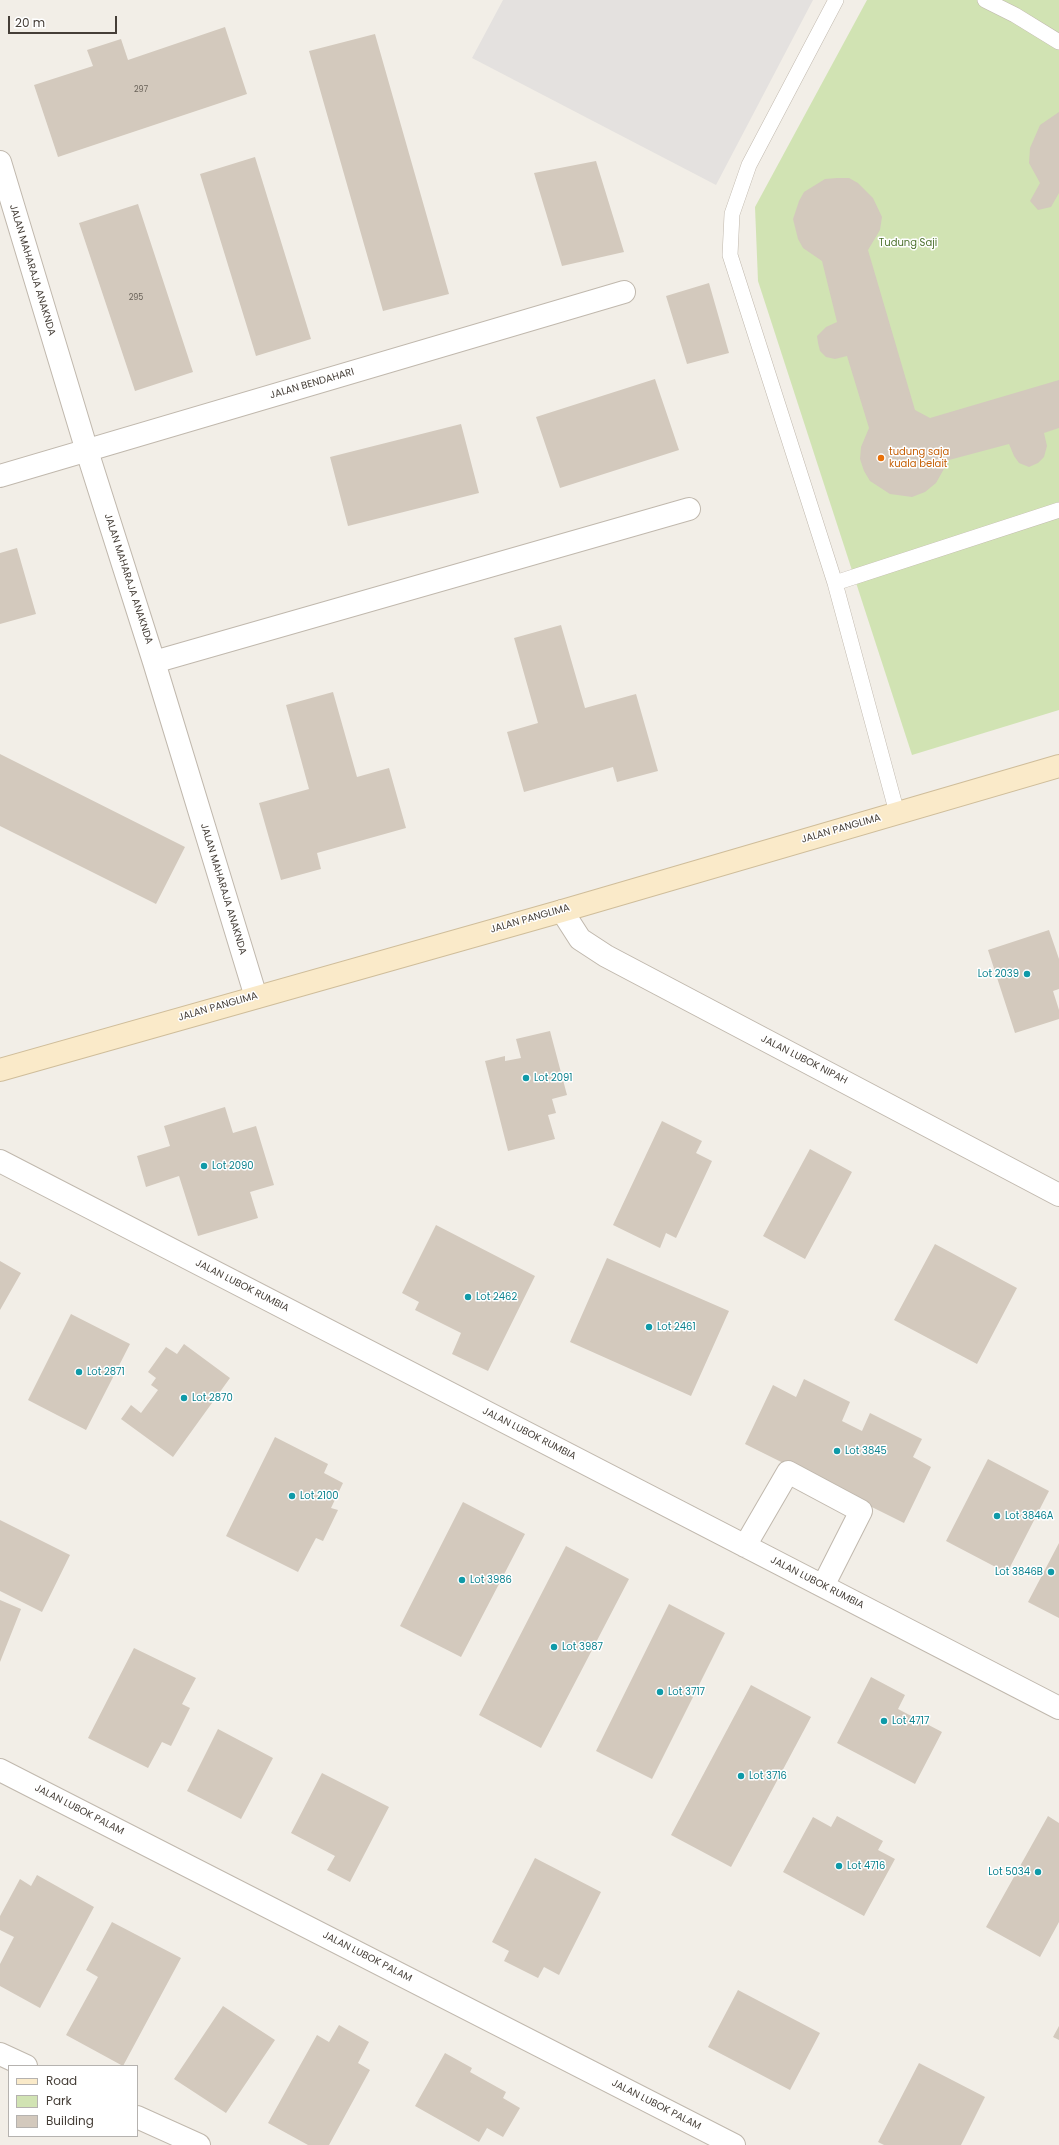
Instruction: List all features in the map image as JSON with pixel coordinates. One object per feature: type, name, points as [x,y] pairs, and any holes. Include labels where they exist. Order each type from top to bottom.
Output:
[{"type":"main road","name":"JALAN PANGLIMA","points":[[0,1070],[256,996],[562,911],[1059,766]]},
{"type":"street","name":"JALAN MAHARAJA ANAKNDA","points":[[0,162],[87,451],[154,662],[256,996]]},
{"type":"street","name":"JALAN BENDAHARI","points":[[0,476],[624,292]]},
{"type":"street","points":[[154,662],[689,509]]},
{"type":"street","name":"JALAN LUBOK NIPAH","points":[[562,911],[580,939],[606,956],[1059,1196]]},
{"type":"street","name":"JALAN LUBOK RUMBIA","points":[[0,1161],[1059,1708]]},
{"type":"street","points":[[745,1546],[788,1472],[861,1511],[823,1586]]},
{"type":"street","name":"JALAN LUBOK PALAM","points":[[0,1770],[734,2145]]},
{"type":"street","points":[[0,2054],[24,2065]]},
{"type":"street","points":[[138,2117],[199,2145]]},
{"type":"lane","points":[[836,0],[749,165],[732,214],[730,255],[835,584],[897,813]]},
{"type":"lane","points":[[985,0],[1015,15],[1059,42]]},
{"type":"lane","points":[[835,584],[1059,510]]},
{"type":"green space","name":"Tudung Saji","points":[[867,0],[1059,0],[1059,710],[912,755],[758,281],[755,207]]},
{"type":"shaded area","points":[[503,0],[813,0],[716,185],[472,58]]},
{"type":"building","points":[[225,27],[247,94],[58,157],[34,85],[93,66],[87,50],[121,39],[128,60]]},
{"type":"building","points":[[375,34],[449,294],[383,311],[309,51]]},
{"type":"building","points":[[1059,112],[1059,193],[1051,207],[1038,210],[1030,201],[1040,183],[1029,163],[1030,148],[1040,125]]},
{"type":"building","points":[[255,157],[311,339],[256,356],[200,174]]},
{"type":"building","points":[[596,161],[624,252],[562,266],[534,173]]},
{"type":"building","points":[[849,178],[858,183],[873,198],[882,217],[880,230],[868,250],[915,410],[930,418],[1059,380],[1059,428],[1044,433],[1047,446],[1044,457],[1038,463],[1029,467],[1019,463],[1009,444],[949,460],[936,483],[925,492],[912,497],[890,494],[870,481],[864,471],[860,459],[861,447],[869,428],[847,356],[835,359],[826,357],[820,351],[818,343],[817,336],[826,327],[837,322],[822,261],[803,248],[798,239],[793,219],[799,201],[804,192],[825,179]]},
{"type":"building","points":[[138,204],[193,372],[135,391],[79,223]]},
{"type":"building","points":[[709,283],[729,353],[687,364],[666,296]]},
{"type":"building","points":[[655,379],[679,450],[560,488],[536,417]]},
{"type":"building","points":[[461,424],[479,493],[348,526],[330,457]]},
{"type":"building","points":[[17,548],[36,614],[0,624],[0,553]]},
{"type":"building","points":[[561,625],[585,708],[636,694],[658,771],[617,782],[613,767],[524,792],[507,732],[538,723],[514,638]]},
{"type":"building","points":[[333,692],[357,777],[389,768],[406,828],[317,853],[321,869],[281,880],[259,803],[309,789],[286,705]]},
{"type":"building","points":[[0,754],[185,847],[156,904],[0,826]]},
{"type":"building","name":"Lot 2039","points":[[1049,930],[1059,959],[1059,989],[1053,991],[1059,1010],[1059,1019],[1015,1033],[988,950]]},
{"type":"building","name":"Lot 2091","points":[[550,1031],[567,1095],[552,1099],[556,1113],[548,1115],[555,1139],[508,1151],[485,1061],[505,1056],[505,1061],[521,1058],[516,1039]]},
{"type":"building","name":"Lot 2090","points":[[225,1107],[233,1133],[256,1126],[274,1185],[250,1192],[258,1218],[198,1236],[179,1176],[146,1187],[137,1156],[170,1146],[164,1126]]},
{"type":"building","points":[[662,1121],[702,1141],[696,1153],[712,1161],[676,1238],[666,1233],[660,1248],[613,1225]]},
{"type":"building","points":[[810,1149],[852,1172],[805,1259],[763,1236]]},
{"type":"building","name":"Lot 2462","points":[[436,1225],[535,1276],[488,1371],[452,1354],[461,1333],[415,1310],[419,1302],[402,1293]]},
{"type":"building","points":[[935,1244],[1017,1288],[977,1364],[894,1320]]},
{"type":"building","name":"Lot 2461","points":[[607,1258],[729,1311],[691,1396],[570,1342]]},
{"type":"building","points":[[0,1261],[21,1273],[0,1310]]},
{"type":"building","name":"Lot 2871","points":[[71,1314],[130,1344],[86,1430],[28,1400]]},
{"type":"building","name":"Lot 2870","points":[[184,1344],[230,1378],[173,1457],[121,1419],[131,1405],[141,1413],[158,1390],[151,1385],[156,1378],[148,1372],[166,1347],[177,1354]]},
{"type":"building","name":"Lot 3845","points":[[804,1379],[850,1402],[842,1421],[862,1431],[870,1413],[922,1439],[913,1457],[931,1467],[904,1523],[745,1444],[773,1385],[796,1397]]},
{"type":"building","name":"Lot 2100","points":[[275,1437],[328,1464],[324,1473],[343,1483],[331,1508],[338,1510],[323,1541],[316,1538],[298,1572],[226,1536]]},
{"type":"building","name":"Lot 3846A","points":[[988,1459],[1049,1491],[1007,1573],[946,1541]]},
{"type":"building","name":"Lot 3986","points":[[463,1502],[525,1534],[461,1657],[400,1626]]},
{"type":"building","points":[[0,1520],[70,1555],[42,1612],[0,1591]]},
{"type":"building","name":"Lot 3846B","points":[[1059,1543],[1059,1618],[1028,1602]]},
{"type":"building","name":"Lot 3987","points":[[566,1546],[629,1579],[541,1748],[479,1715]]},
{"type":"building","points":[[0,1600],[21,1609],[0,1662]]},
{"type":"building","name":"Lot 3717","points":[[669,1604],[725,1633],[652,1779],[596,1751]]},
{"type":"building","points":[[134,1648],[196,1678],[182,1704],[190,1708],[171,1746],[162,1742],[148,1768],[88,1738]]},
{"type":"building","name":"Lot 4717","points":[[871,1677],[905,1695],[898,1709],[942,1732],[915,1784],[837,1743]]},
{"type":"building","name":"Lot 3716","points":[[751,1685],[811,1717],[731,1867],[671,1835]]},
{"type":"building","points":[[218,1729],[273,1758],[241,1819],[187,1791]]},
{"type":"building","points":[[322,1773],[389,1807],[350,1882],[327,1870],[335,1856],[291,1833]]},
{"type":"building","name":"Lot 4716","points":[[837,1816],[883,1841],[878,1850],[895,1859],[864,1916],[783,1872],[813,1817],[831,1827]]},
{"type":"building","name":"Lot 5034","points":[[1048,1816],[1059,1823],[1059,1922],[1040,1957],[986,1927]]},
{"type":"building","points":[[535,1858],[601,1892],[559,1975],[544,1967],[538,1978],[504,1961],[509,1951],[492,1942]]},
{"type":"building","points":[[37,1875],[94,1907],[40,2008],[0,1986],[0,1964],[14,1937],[0,1930],[0,1916],[20,1879],[31,1886]]},
{"type":"building","points":[[112,1922],[181,1958],[124,2065],[66,2035],[98,1977],[86,1970]]},
{"type":"building","points":[[738,1990],[820,2033],[790,2090],[708,2047]]},
{"type":"building","points":[[223,2006],[275,2040],[226,2113],[174,2079]]},
{"type":"building","points":[[339,2025],[369,2042],[358,2063],[370,2070],[329,2145],[308,2145],[268,2123],[317,2035],[329,2042]]},
{"type":"building","points":[[1059,2026],[1059,2040],[1053,2037]]},
{"type":"building","points":[[445,2053],[472,2068],[470,2072],[506,2092],[503,2098],[520,2108],[503,2137],[487,2128],[479,2142],[415,2106]]},
{"type":"building","points":[[919,2063],[985,2097],[961,2145],[884,2145],[878,2142]]},
{"type":"place","name":"tudung saja kuala belait","points":[[881,458]]},
{"type":"place","name":"Lot 2039","points":[[1027,974]]},
{"type":"place","name":"Lot 2091","points":[[526,1078]]},
{"type":"place","name":"Lot 2090","points":[[204,1166]]},
{"type":"place","name":"Lot 2462","points":[[468,1297]]},
{"type":"place","name":"Lot 2461","points":[[649,1327]]},
{"type":"place","name":"Lot 2871","points":[[79,1372]]},
{"type":"place","name":"Lot 2870","points":[[184,1398]]},
{"type":"place","name":"Lot 3845","points":[[837,1451]]},
{"type":"place","name":"Lot 2100","points":[[292,1496]]},
{"type":"place","name":"Lot 3846A","points":[[997,1516]]},
{"type":"place","name":"Lot 3846B","points":[[1051,1572]]},
{"type":"place","name":"Lot 3986","points":[[462,1580]]},
{"type":"place","name":"Lot 3987","points":[[554,1647]]},
{"type":"place","name":"Lot 3717","points":[[660,1692]]},
{"type":"place","name":"Lot 4717","points":[[884,1721]]},
{"type":"place","name":"Lot 3716","points":[[741,1776]]},
{"type":"place","name":"Lot 4716","points":[[839,1866]]},
{"type":"place","name":"Lot 5034","points":[[1038,1872]]}]
